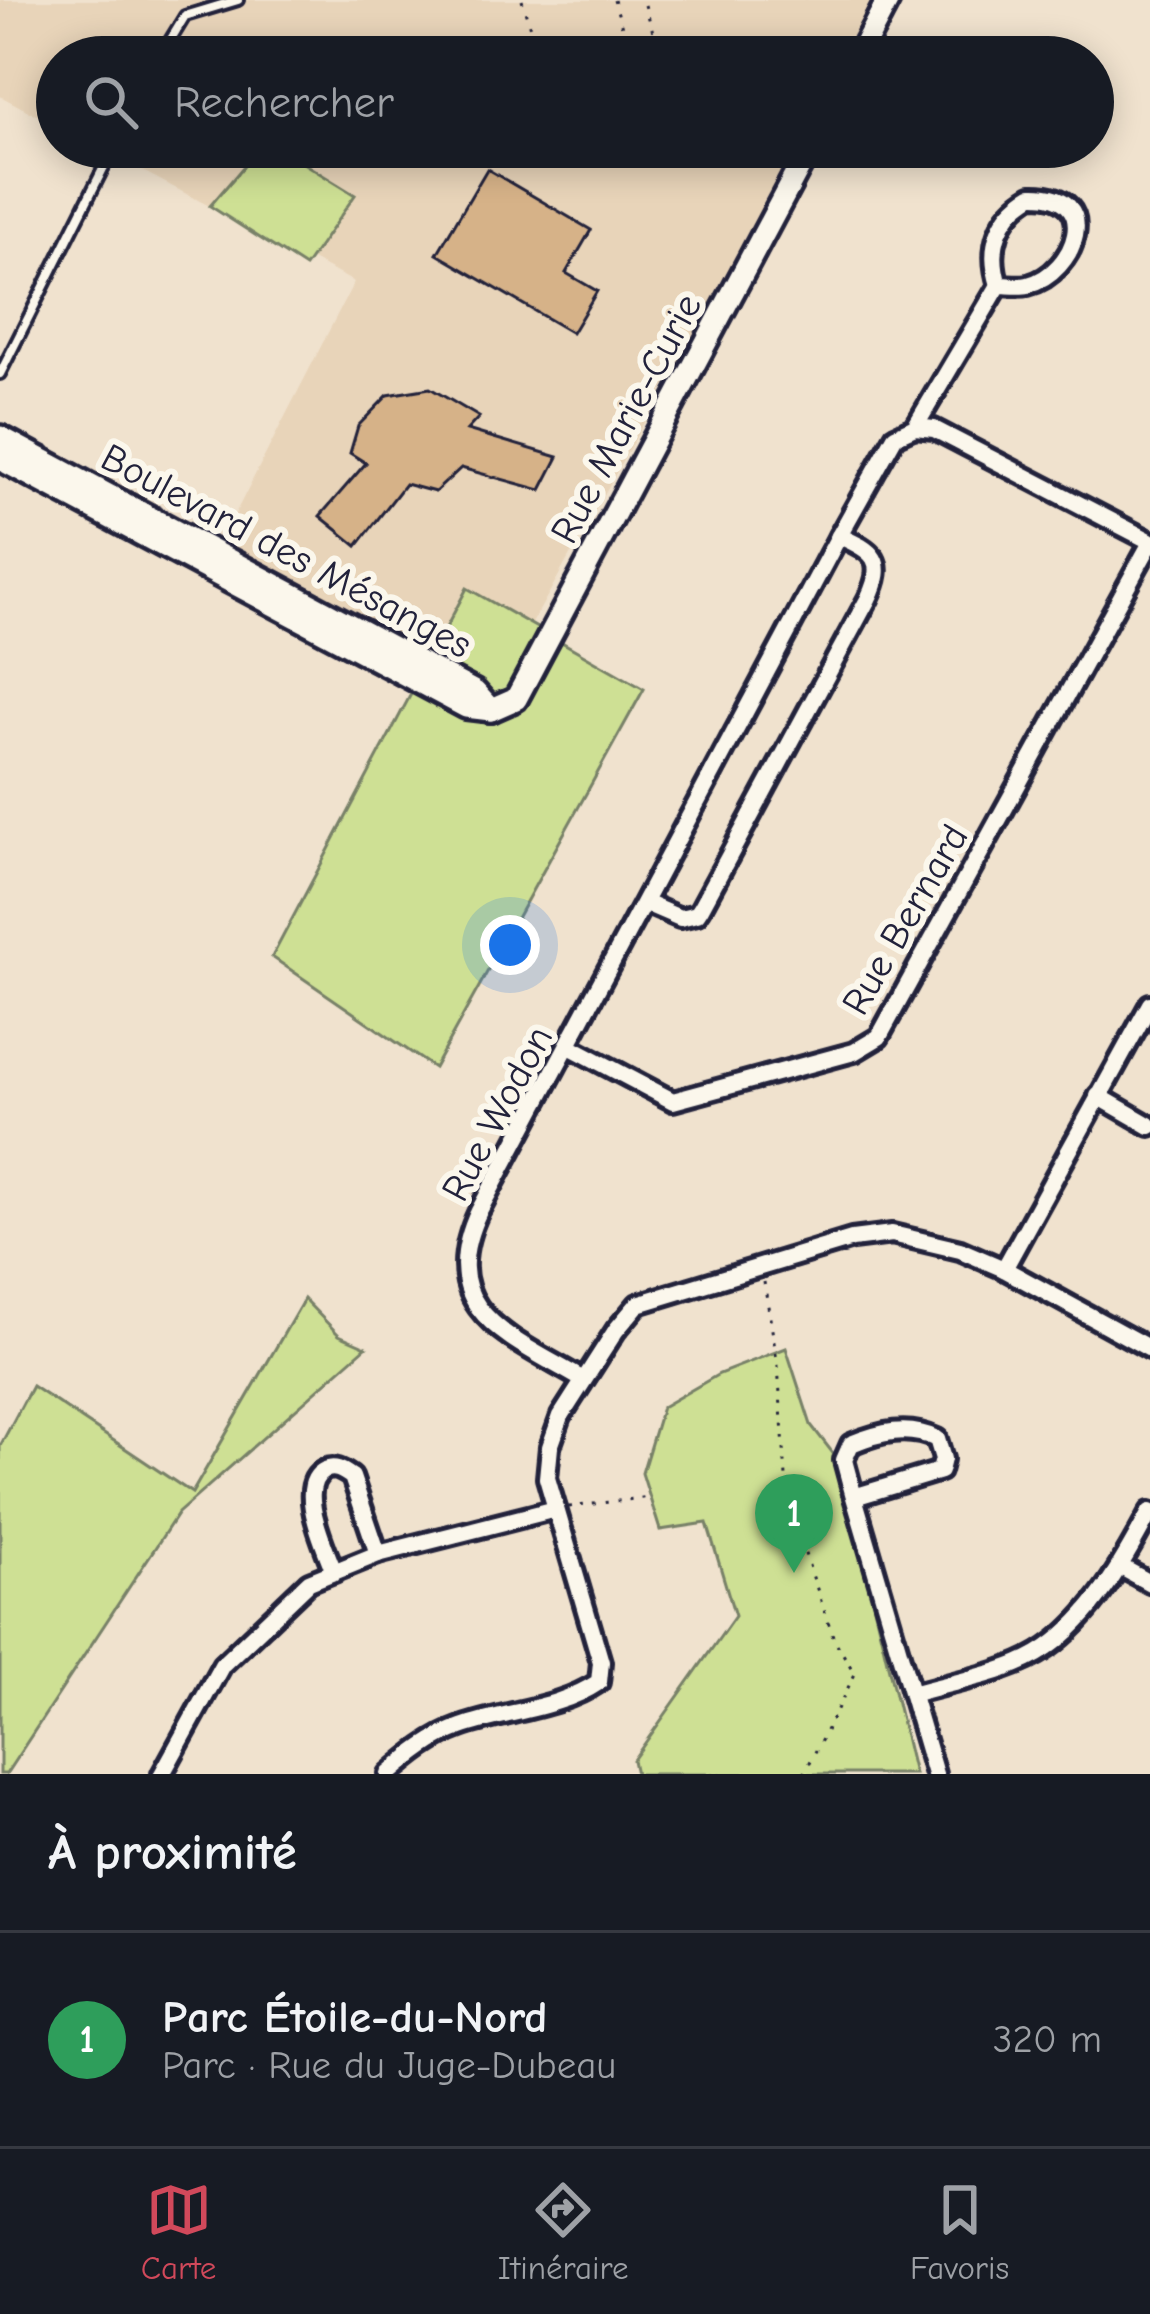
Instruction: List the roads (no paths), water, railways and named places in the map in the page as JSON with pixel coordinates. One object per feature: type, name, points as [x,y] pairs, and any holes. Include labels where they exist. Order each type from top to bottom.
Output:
[{"type":"street","points":[[869,36],[888,0]]},
{"type":"street","name":"Rue Marie-Curie","points":[[491,710],[516,699],[799,168]]},
{"type":"street","points":[[1032,195],[1054,195],[1069,204],[1076,233],[1054,271],[1028,285],[999,286],[993,265],[995,244],[1011,207],[1032,195]]},
{"type":"street","name":"Rue Wodon","points":[[583,1380],[489,1324],[464,1278],[464,1246],[839,536],[895,436],[915,427],[999,286]]},
{"type":"street","points":[[915,427],[934,429],[1150,542]]},
{"type":"street","name":"Boulevard des Mésanges","points":[[0,437],[475,692],[491,710]]},
{"type":"street","name":"Boulevard des Mésanges","points":[[0,459],[466,707],[491,710]]},
{"type":"street","points":[[645,903],[680,918],[697,914],[868,599],[877,578],[876,562],[869,548],[839,536]]},
{"type":"street","name":"Rue Bernard","points":[[569,1046],[673,1101],[854,1052],[880,1037],[1150,542]]},
{"type":"street","points":[[1004,1269],[1150,1004]]},
{"type":"street","points":[[1098,1096],[1150,1126]]},
{"type":"street","points":[[388,1774],[435,1739],[460,1727],[580,1694],[598,1682],[601,1662],[547,1478],[550,1447],[561,1416],[583,1380],[638,1304],[852,1238],[892,1234],[929,1240],[1004,1269],[1150,1349]]},
{"type":"street","points":[[854,1497],[940,1471],[943,1459],[937,1439],[898,1430],[851,1444],[844,1460],[854,1497],[935,1774]]},
{"type":"street","points":[[334,1572],[310,1501],[315,1479],[328,1468],[352,1477],[379,1554]]},
{"type":"street","points":[[162,1774],[222,1664],[309,1582],[379,1554],[556,1509]]},
{"type":"street","points":[[912,1694],[1014,1665],[1047,1648],[1121,1567],[1150,1512]]},
{"type":"street","points":[[1121,1567],[1150,1582]]},
{"type":"lane","points":[[173,36],[185,16],[238,0]]},
{"type":"lane","points":[[0,374],[104,168]]},
{"type":"place","name":"Parc Étoile-du-Nord","points":[[794,1573]]}]
